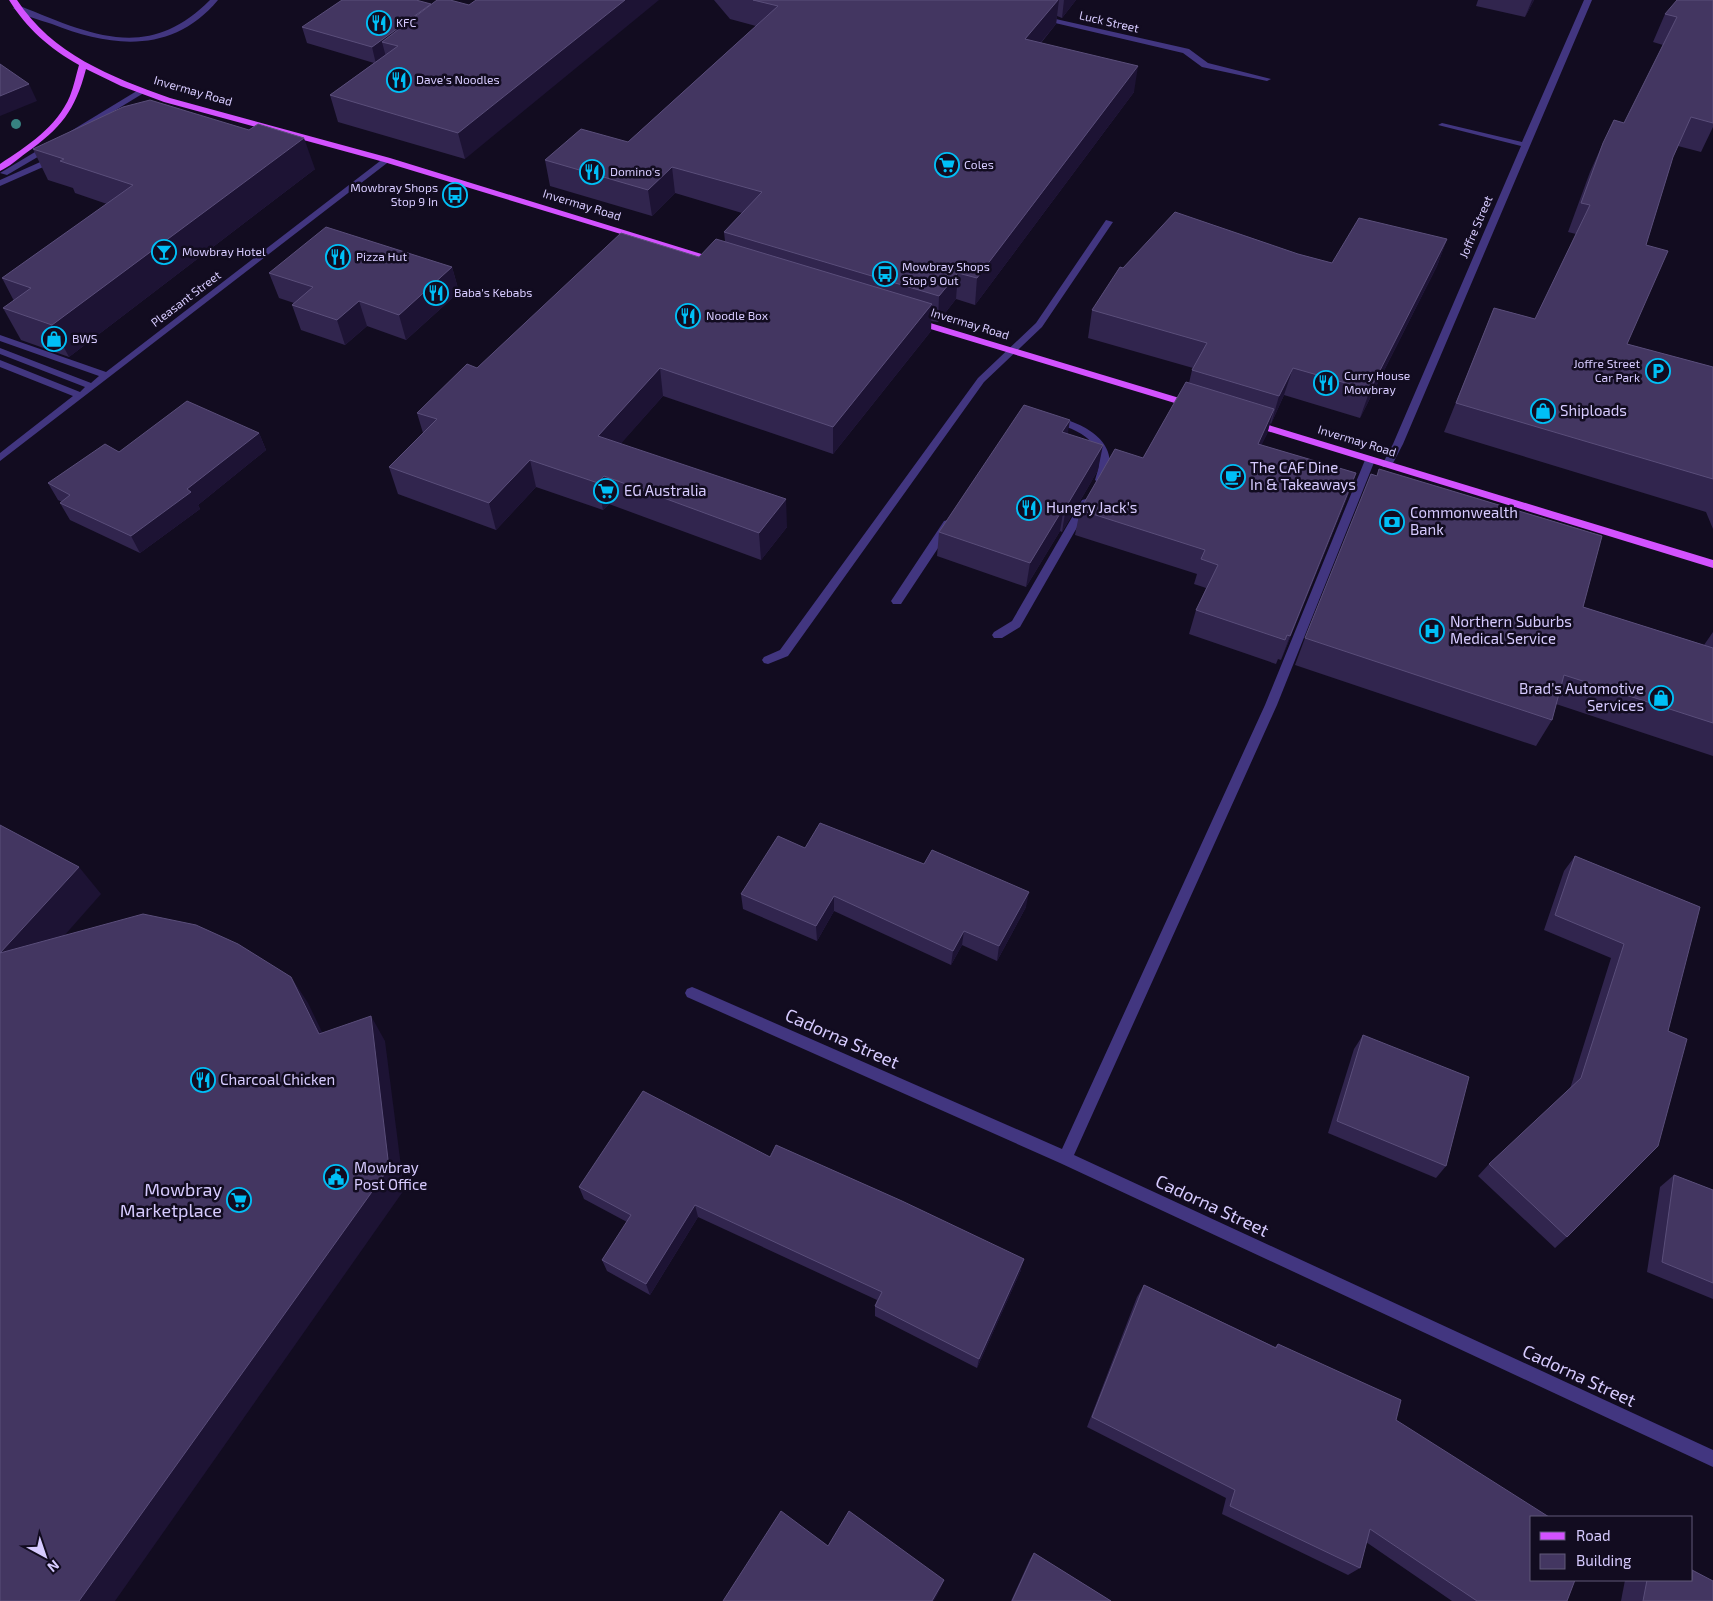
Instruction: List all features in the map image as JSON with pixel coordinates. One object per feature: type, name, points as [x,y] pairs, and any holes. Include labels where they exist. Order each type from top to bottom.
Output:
[{"type":"main road","name":"Invermay Road","points":[[15,4],[29,25],[48,41],[82,64],[163,102],[387,160],[724,263]]},
{"type":"main road","points":[[0,168],[38,140],[61,118],[75,95],[82,64]]},
{"type":"main road","name":"Invermay Road","points":[[909,319],[1198,407]]},
{"type":"main road","name":"Invermay Road","points":[[1245,422],[1713,564]]},
{"type":"street","points":[[15,4],[98,39],[129,42],[152,38],[182,27],[214,0]]},
{"type":"street","name":"Joffre Street","points":[[1387,465],[1398,444],[1588,0]]},
{"type":"street","name":"Luck Street","points":[[1034,16],[1186,51],[1205,65],[1267,79]]},
{"type":"street","points":[[0,176],[143,91]]},
{"type":"street","points":[[1442,125],[1525,145]]},
{"type":"street","points":[[0,183],[65,154]]},
{"type":"street","name":"Pleasant Street","points":[[0,458],[105,375],[387,160]]},
{"type":"street","points":[[768,660],[784,653],[981,380],[1039,325],[1109,222]]},
{"type":"street","points":[[0,338],[105,375]]},
{"type":"street","points":[[0,351],[91,386]]},
{"type":"street","points":[[0,363],[80,395]]},
{"type":"street","points":[[998,635],[1016,624],[1105,471],[1107,459],[1100,445],[1086,431],[1062,420],[1043,417]]},
{"type":"street","points":[[1065,1158],[1271,705],[1370,460]]},
{"type":"street","points":[[897,601],[954,514]]},
{"type":"street","name":"Cadorna Street","points":[[692,993],[1065,1158],[1713,1459]]},
{"type":"building","points":[[342,0],[416,0],[431,4],[372,47],[302,27]]},
{"type":"building","points":[[437,0],[450,0],[469,5],[476,0],[625,0],[458,133],[330,95],[398,46],[382,42]]},
{"type":"building","points":[[753,0],[1058,0],[1025,39],[1138,66],[977,278],[958,273],[939,296],[724,232],[762,192],[672,167],[648,190],[545,160],[581,129],[628,142],[778,6]]},
{"type":"building","points":[[1677,0],[1713,0],[1713,123],[1691,117],[1673,157],[1646,245],[1668,251],[1627,344],[1713,367],[1713,479],[1456,403],[1494,308],[1535,319],[1590,205],[1581,203],[1603,143],[1614,120],[1624,123],[1677,17],[1665,14]]},
{"type":"building","points":[[0,64],[29,84],[0,96]]},
{"type":"building","points":[[150,100],[249,130],[258,124],[304,138],[52,325],[3,308],[31,288],[2,278],[133,185],[60,161],[64,159],[33,149],[123,107]]},
{"type":"building","points":[[1175,212],[1298,254],[1332,263],[1359,218],[1447,239],[1370,390],[1293,368],[1279,396],[1192,370],[1207,343],[1092,310],[1120,267],[1123,268]]},
{"type":"building","points":[[326,227],[452,267],[399,315],[359,301],[337,320],[292,305],[313,287],[269,273]]},
{"type":"building","points":[[621,233],[699,257],[716,239],[932,304],[833,427],[660,368],[598,436],[786,499],[759,533],[604,476],[598,483],[530,460],[489,503],[389,467],[437,419],[417,413],[467,364],[477,368]]},
{"type":"building","points":[[1186,382],[1274,409],[1258,444],[1356,473],[1290,636],[1287,635],[1285,640],[1196,610],[1218,565],[1201,559],[1205,550],[1080,510],[1115,449],[1143,458]]},
{"type":"building","points":[[187,401],[259,433],[187,489],[191,492],[131,536],[60,503],[70,495],[48,483],[105,444],[119,452]]},
{"type":"building","name":"Hungry Jack's","points":[[1024,405],[1070,420],[1062,432],[1103,445],[1030,563],[939,532]]},
{"type":"building","points":[[1379,469],[1602,536],[1583,607],[1713,648],[1713,723],[1564,675],[1552,720],[1305,638],[1371,474],[1377,476]]},
{"type":"building","points":[[820,823],[924,864],[932,850],[1029,892],[999,946],[964,931],[953,951],[834,896],[816,926],[741,894],[778,836],[805,848]]},
{"type":"building","points":[[0,825],[79,867],[0,953]]},
{"type":"building","points":[[1575,856],[1700,907],[1668,1031],[1687,1039],[1658,1146],[1567,1237],[1489,1164],[1581,1078],[1624,944],[1555,915]]},
{"type":"building","name":"Mowbray Marketplace","points":[[143,914],[196,925],[238,944],[291,977],[319,1034],[371,1016],[389,1168],[79,1601],[0,1601],[0,953]]},
{"type":"building","points":[[1363,1035],[1469,1077],[1446,1166],[1337,1121]]},
{"type":"building","points":[[643,1091],[770,1157],[776,1145],[902,1201],[1024,1259],[979,1359],[875,1306],[882,1292],[695,1205],[646,1284],[602,1260],[631,1215],[579,1187]]},
{"type":"building","points":[[1674,1175],[1713,1190],[1713,1283],[1662,1262]]},
{"type":"building","points":[[1144,1285],[1276,1348],[1278,1344],[1401,1400],[1396,1420],[1547,1516],[1530,1516],[1530,1581],[1575,1581],[1567,1601],[1477,1601],[1370,1529],[1360,1568],[1230,1506],[1235,1490],[1092,1417]]},
{"type":"building","points":[[781,1511],[828,1546],[849,1511],[944,1580],[932,1601],[723,1601]]},
{"type":"building","points":[[1034,1553],[1111,1601],[1012,1601]]},
{"type":"building","points":[[1693,1571],[1713,1581],[1713,1601],[1643,1601],[1647,1581],[1693,1581]]},
{"type":"place","name":"KFC","points":[[379,23]]},
{"type":"place","name":"Dave's Noodles","points":[[399,80]]},
{"type":"place","name":"Coles","points":[[947,165]]},
{"type":"place","name":"Domino's","points":[[592,172]]},
{"type":"place","name":"Mowbray Shops Stop 9 In","points":[[455,195]]},
{"type":"place","name":"Mowbray Hotel","points":[[164,252]]},
{"type":"place","name":"Pizza Hut","points":[[338,257]]},
{"type":"place","name":"Mowbray Shops Stop 9 Out","points":[[885,274]]},
{"type":"place","name":"Baba's Kebabs","points":[[436,293]]},
{"type":"place","name":"Noodle Box","points":[[688,316]]},
{"type":"place","name":"BWS","points":[[54,339]]},
{"type":"place","name":"Joffre Street Car Park","points":[[1658,371]]},
{"type":"place","name":"Curry House Mowbray","points":[[1326,383]]},
{"type":"place","name":"Shiploads","points":[[1543,411]]},
{"type":"place","name":"The CAF Dine In & Takeaways","points":[[1233,477]]},
{"type":"place","name":"EG Australia","points":[[606,491]]},
{"type":"place","name":"Hungry Jack's","points":[[1029,508]]},
{"type":"place","name":"Commonwealth Bank","points":[[1392,522]]},
{"type":"place","name":"Northern Suburbs Medical Service","points":[[1432,631]]},
{"type":"place","name":"Brad's Automotive Services","points":[[1661,698]]},
{"type":"place","name":"Charcoal Chicken","points":[[203,1080]]},
{"type":"place","name":"Mowbray Post Office","points":[[336,1177]]},
{"type":"place","name":"Mowbray Marketplace","points":[[239,1200]]}]
